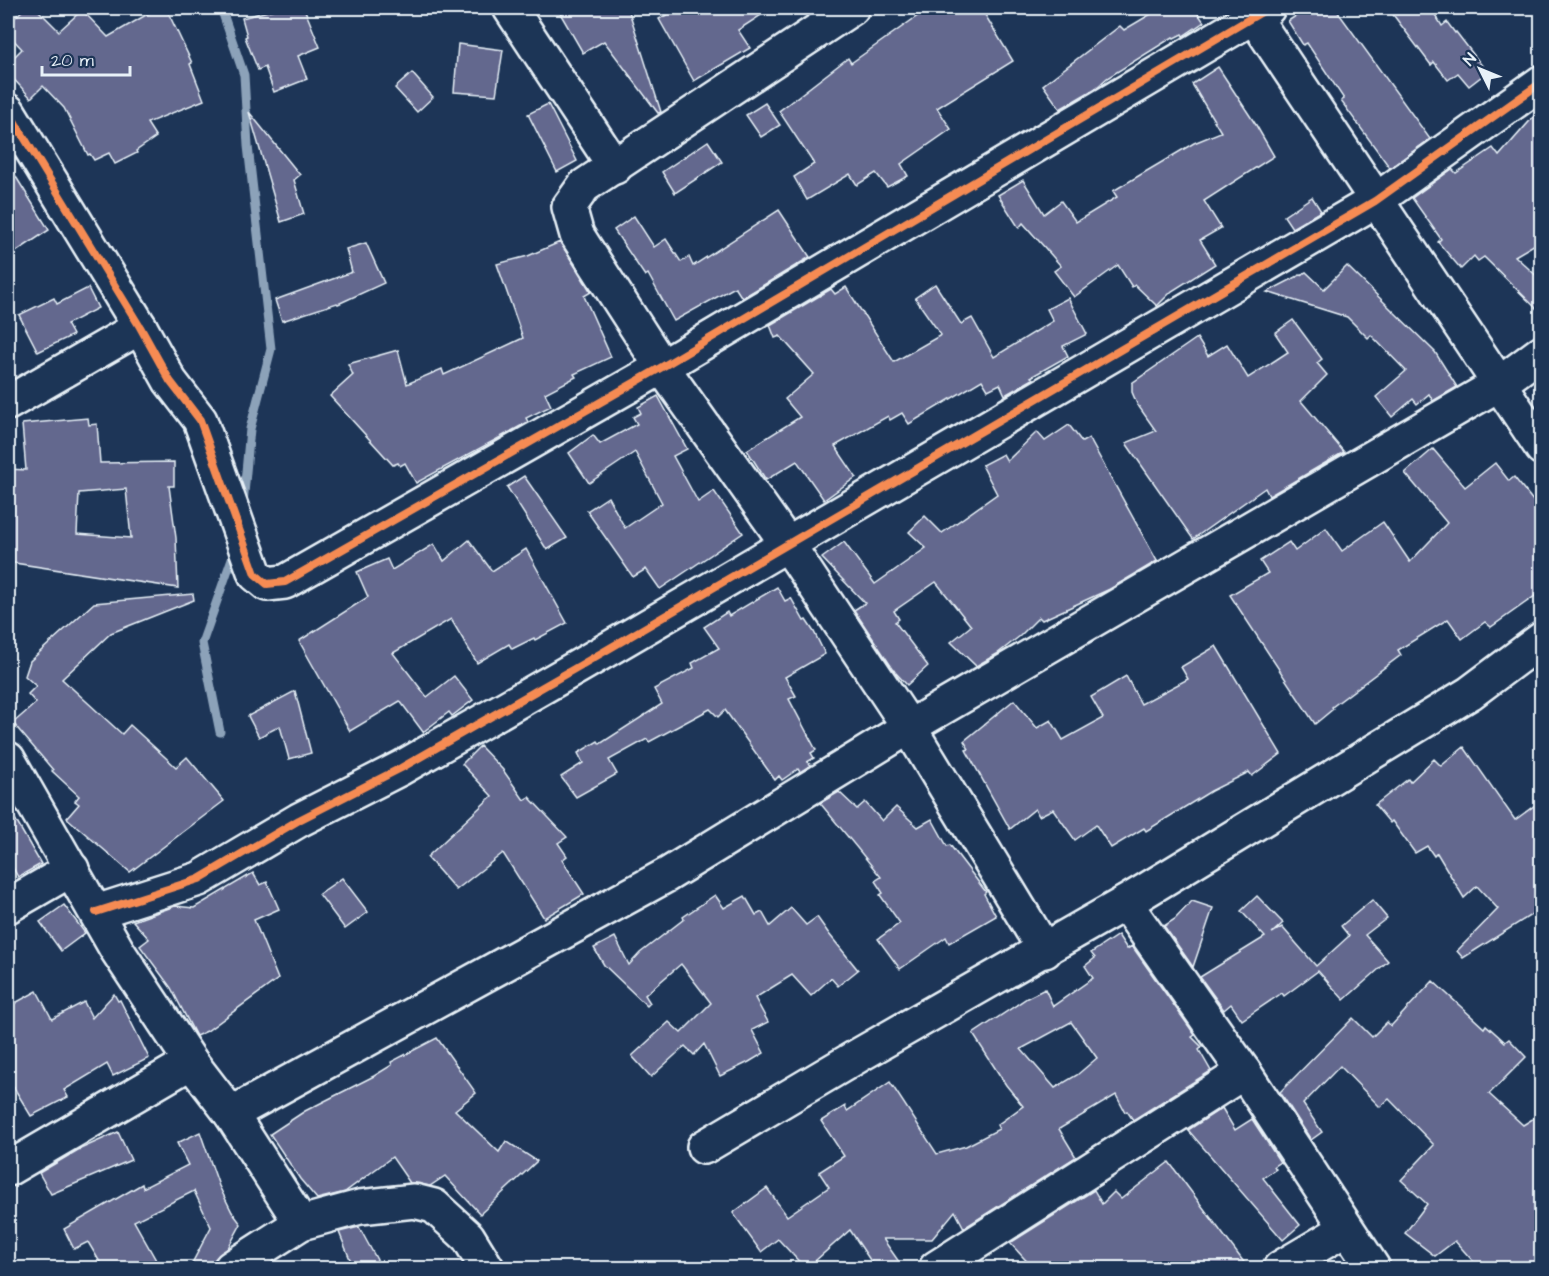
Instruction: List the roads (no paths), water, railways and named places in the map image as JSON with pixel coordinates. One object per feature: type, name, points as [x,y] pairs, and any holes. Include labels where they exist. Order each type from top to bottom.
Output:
[{"type":"street","points":[[510,8],[615,167]]},
{"type":"street","points":[[852,8],[584,186],[570,207],[577,235],[662,367],[788,544],[909,728],[1045,951]]},
{"type":"street","points":[[10,122],[140,327],[170,381],[200,420],[255,574],[267,584],[285,582],[662,367],[1256,11],[1375,201],[1542,448]]},
{"type":"street","points":[[96,912],[199,879],[299,820],[411,762],[1375,201],[1542,82]]},
{"type":"street","points":[[8,403],[140,327]]},
{"type":"street","points":[[231,1114],[668,875],[909,728],[1498,384],[1542,352]]},
{"type":"street","points":[[704,1147],[1125,903],[1470,693],[1542,639]]},
{"type":"street","points":[[8,759],[117,950],[191,1062],[231,1114],[301,1224]]},
{"type":"street","points":[[8,906],[72,869]]},
{"type":"street","points":[[1125,903],[1244,1072],[1373,1269]]},
{"type":"street","points":[[8,1169],[191,1062]]},
{"type":"street","points":[[936,1269],[1244,1072]]},
{"type":"street","points":[[231,1269],[301,1224],[360,1207],[414,1201],[434,1206],[468,1237],[487,1269]]},
{"type":"street","points":[[1280,1269],[1346,1229]]},
{"type":"waterway","points":[[221,8],[244,75],[248,146],[271,349],[250,429],[243,504]]},
{"type":"waterway","points":[[220,732],[202,643],[235,550]]}]
